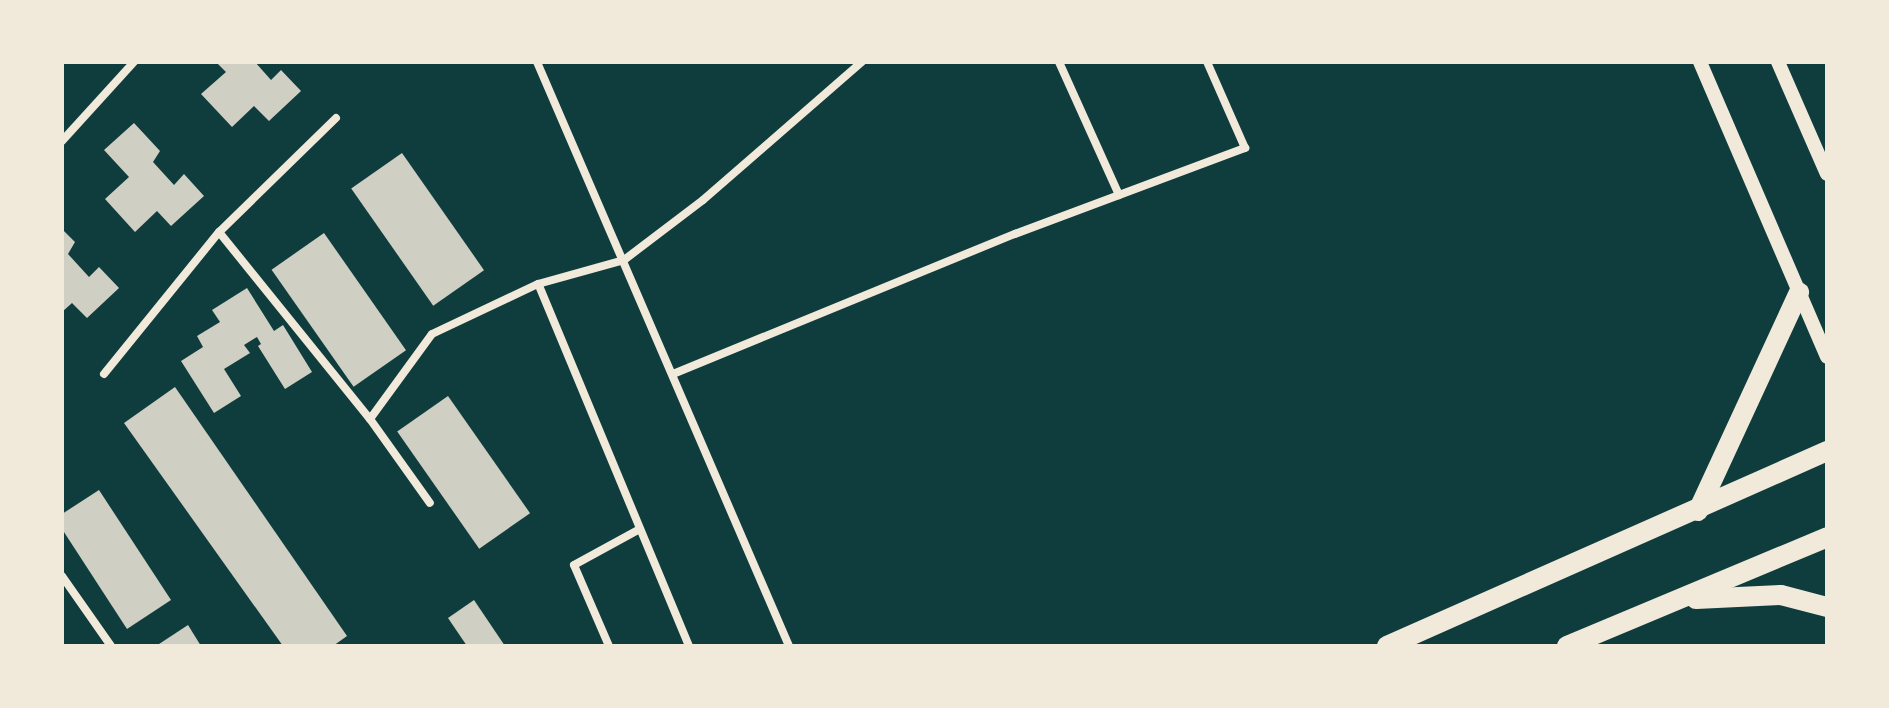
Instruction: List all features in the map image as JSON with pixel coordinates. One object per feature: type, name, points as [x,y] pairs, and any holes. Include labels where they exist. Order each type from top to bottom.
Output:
[{"type":"main road","points":[[1698,511],[1799,292]]},
{"type":"main road","points":[[1387,646],[1698,511],[1827,451]]},
{"type":"main road","points":[[1567,646],[1827,537]]},
{"type":"main road","points":[[1680,600],[1781,595],[1827,607]]},
{"type":"street","points":[[62,141],[134,62]]},
{"type":"street","points":[[537,62],[789,646]]},
{"type":"street","points":[[370,419],[432,334],[538,284],[624,260],[703,200],[862,62]]},
{"type":"street","points":[[1059,62],[1119,195]]},
{"type":"street","points":[[673,374],[1119,195],[1245,148],[1207,62]]},
{"type":"street","points":[[1700,62],[1827,357]]},
{"type":"street","points":[[1778,62],[1827,174]]},
{"type":"street","points":[[104,374],[219,232],[336,118]]},
{"type":"street","points":[[219,232],[370,419],[430,503]]},
{"type":"street","points":[[538,284],[689,646]]},
{"type":"street","points":[[609,646],[574,565],[640,529]]},
{"type":"street","points":[[62,576],[111,646]]},
{"type":"building","points":[[216,62],[255,62],[271,80],[281,70],[301,91],[269,121],[254,106],[232,127],[201,94],[226,72]]},
{"type":"building","points":[[134,123],[160,151],[153,162],[174,185],[184,174],[204,196],[171,226],[157,211],[135,232],[105,199],[129,177],[104,150]]},
{"type":"building","points":[[402,153],[484,270],[433,306],[351,189]]},
{"type":"building","points":[[62,229],[75,242],[68,254],[89,277],[99,267],[119,288],[87,318],[72,303],[62,312]]},
{"type":"building","points":[[324,233],[406,350],[354,387],[272,270]]},
{"type":"building","points":[[247,288],[274,331],[283,325],[312,372],[285,389],[258,346],[261,344],[257,337],[244,345],[250,353],[224,369],[241,396],[214,413],[181,361],[203,347],[197,336],[220,322],[212,310]]},
{"type":"building","points":[[175,387],[347,636],[333,646],[283,646],[124,423]]},
{"type":"building","points":[[448,396],[530,513],[479,549],[397,432]]},
{"type":"building","points":[[99,490],[171,600],[127,629],[62,529],[62,514]]},
{"type":"building","points":[[474,600],[505,646],[467,646],[448,618]]},
{"type":"building","points":[[188,625],[201,646],[156,646]]}]
